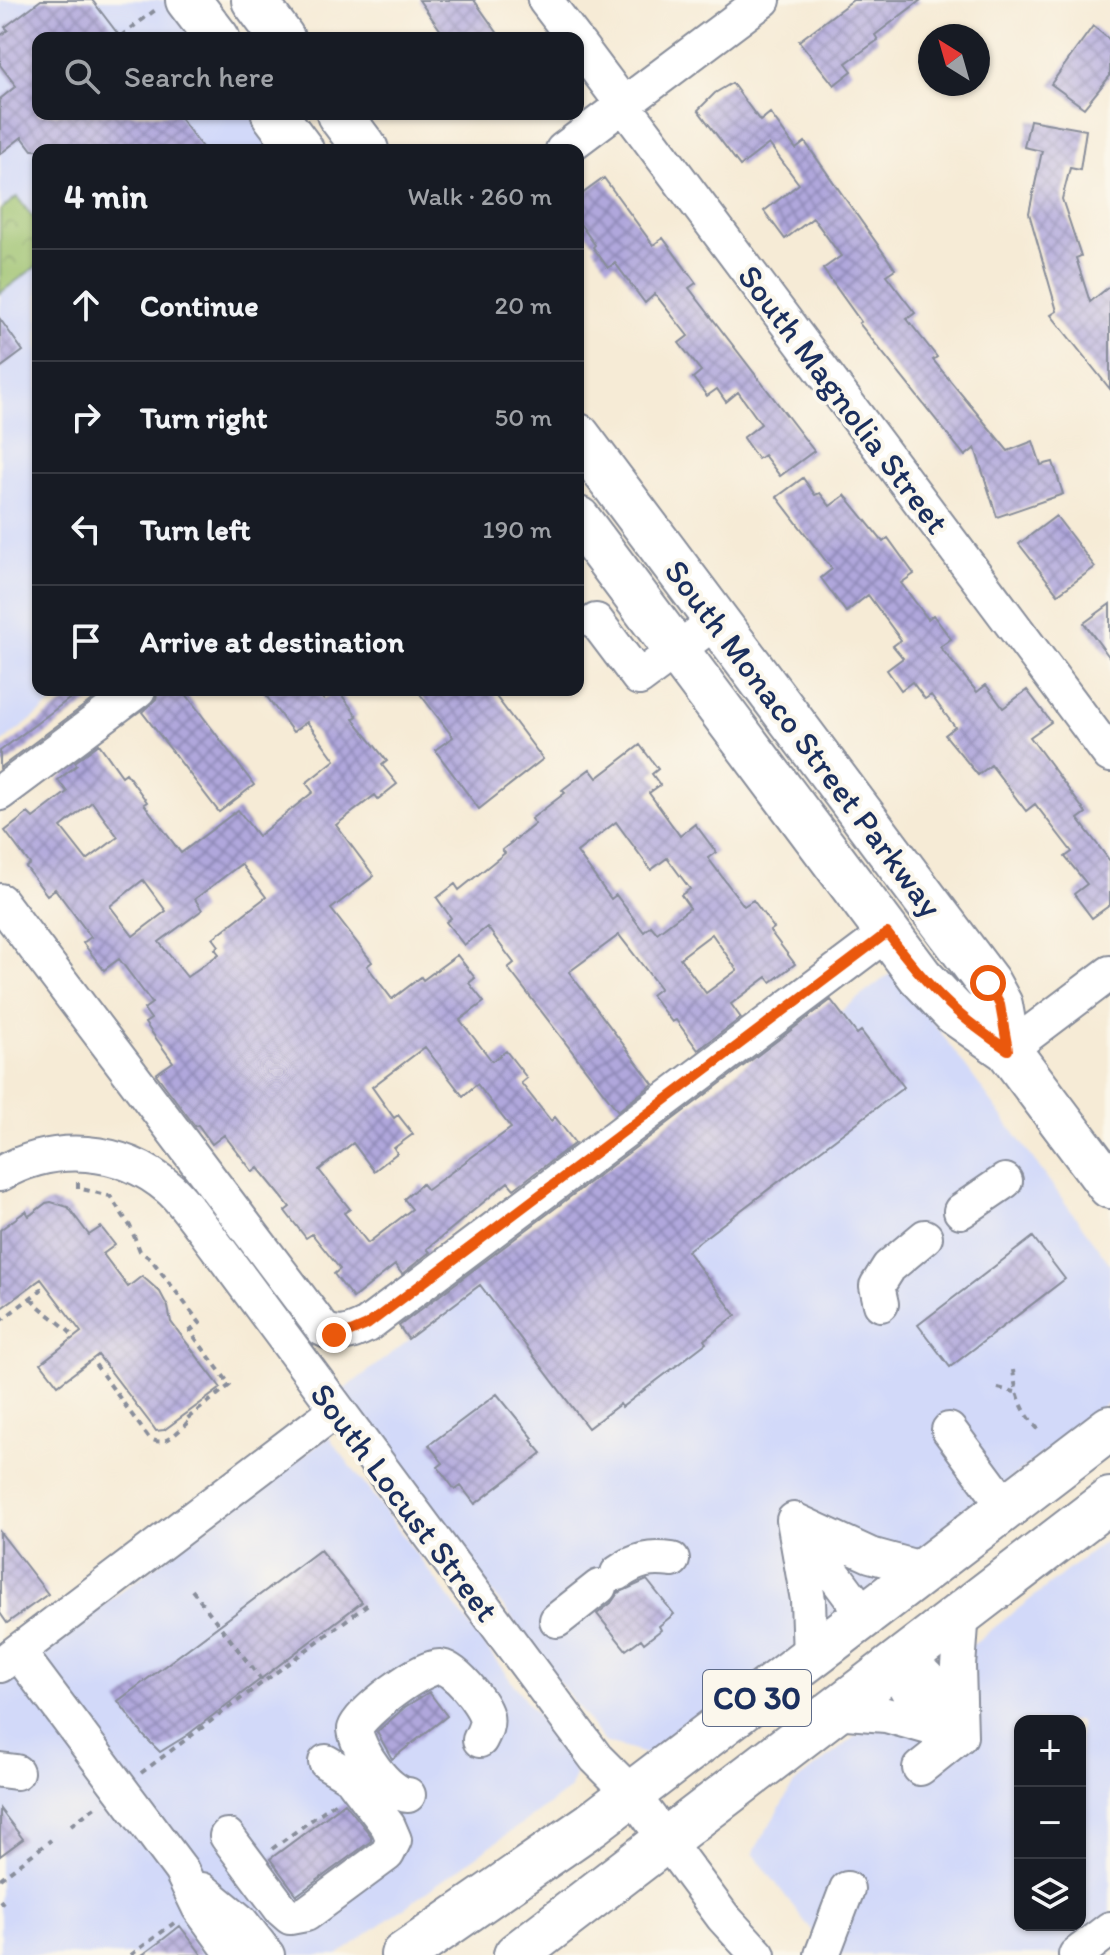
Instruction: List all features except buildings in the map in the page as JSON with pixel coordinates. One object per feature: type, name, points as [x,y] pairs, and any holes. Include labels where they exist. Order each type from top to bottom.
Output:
[{"type":"main road","points":[[254,0],[278,32]]},
{"type":"main road","points":[[176,2],[210,32]]},
{"type":"main road","points":[[278,120],[296,144]]},
{"type":"main road","points":[[344,120],[362,144]]},
{"type":"main road","name":"South Monaco Street Parkway","points":[[584,444],[988,983],[1000,1005],[1008,1050]]},
{"type":"main road","name":"South Monaco Street Parkway","points":[[584,527],[887,933],[945,1003],[974,1028],[1008,1050],[1110,1186]]},
{"type":"main road","name":"CO 30","points":[[403,1955],[632,1794],[1110,1428]]},
{"type":"main road","name":"CO 30","points":[[516,1955],[1110,1500]]},
{"type":"street","points":[[545,0],[569,32]]},
{"type":"street","points":[[571,144],[763,0]]},
{"type":"street","name":"South Magnolia Street","points":[[584,52],[1110,755]]},
{"type":"street","points":[[596,621],[639,678],[716,621]]},
{"type":"street","points":[[0,793],[130,696]]},
{"type":"street","points":[[0,901],[323,1329],[334,1335],[355,1331],[379,1316],[887,933]]},
{"type":"street","points":[[1008,1050],[1110,973]]},
{"type":"street","name":"South Locust Street","points":[[0,1174],[54,1154],[78,1152],[116,1158],[146,1172],[169,1188],[205,1231],[596,1758],[632,1794],[723,1917],[758,1955]]},
{"type":"street","points":[[961,1211],[1005,1181]]},
{"type":"street","points":[[205,1231],[234,1211]]},
{"type":"street","points":[[881,1304],[877,1286],[889,1267],[925,1237]]},
{"type":"street","points":[[267,1955],[241,1922],[181,1870],[9,1659],[336,1410]]},
{"type":"street","points":[[949,1430],[1006,1507]]},
{"type":"street","points":[[794,1520],[870,1555],[925,1570]]},
{"type":"street","points":[[794,1520],[865,1616]]},
{"type":"street","points":[[794,1520],[808,1600],[810,1657]]},
{"type":"street","points":[[557,1620],[630,1564],[647,1558],[672,1560]]},
{"type":"street","points":[[960,1736],[958,1666],[962,1612]]},
{"type":"street","points":[[898,1661],[907,1691],[923,1712],[960,1736]]},
{"type":"street","points":[[408,1795],[398,1795],[390,1788],[357,1742],[355,1729],[361,1717],[424,1670],[442,1667],[459,1677],[485,1712],[487,1726],[480,1740]]},
{"type":"street","points":[[833,1711],[886,1715],[960,1736]]},
{"type":"street","points":[[920,1768],[960,1736]]},
{"type":"street","points":[[227,1836],[290,1917],[306,1914],[377,1862],[392,1847],[394,1840],[388,1826],[351,1777],[326,1762]]},
{"type":"street","points":[[181,1870],[199,1907],[234,1955]]},
{"type":"street","points":[[822,1955],[847,1889]]},
{"type":"street","points":[[1076,1955],[1110,1929]]},
{"type":"path","points":[[127,32],[176,2]]},
{"type":"path","points":[[77,1176],[78,1188],[103,1193],[115,1203],[130,1226],[140,1251],[151,1259],[200,1323],[190,1331],[230,1385],[184,1421],[187,1424],[163,1443],[157,1443],[149,1438],[92,1360]]},
{"type":"path","points":[[0,1321],[41,1290],[37,1281]]},
{"type":"path","points":[[31,1298],[42,1312],[58,1320],[74,1337]]},
{"type":"path","points":[[1013,1370],[1015,1392],[1025,1414],[1039,1430]]},
{"type":"path","points":[[998,1388],[1015,1392]]},
{"type":"path","points":[[192,1590],[263,1682]]},
{"type":"path","points":[[133,1779],[368,1604]]},
{"type":"path","points":[[71,1825],[106,1798]]},
{"type":"path","points":[[266,1853],[339,1800]]},
{"type":"path","points":[[0,1879],[51,1840]]},
{"type":"path","points":[[131,1955],[182,1919]]},
{"type":"shaded area","points":[[0,0],[166,0],[190,32],[32,32],[32,120],[258,120],[276,144],[32,144],[32,696],[62,696],[0,744]]},
{"type":"shaded area","points":[[895,970],[1110,1264],[1110,1401],[810,1636],[649,1755],[604,1742],[342,1391]]},
{"type":"shaded area","points":[[329,1437],[571,1761],[575,1775],[569,1790],[338,1955],[0,1955],[0,1682]]},
{"type":"shaded area","points":[[1110,1537],[1110,1955],[830,1955],[753,1853],[793,1785]]},
{"type":"green space","points":[[17,197],[32,216],[32,269],[0,293],[0,210]]},
{"type":"route","points":[[334,1335],[346,1334],[367,1325],[887,933],[920,976],[954,1012],[1008,1050],[1000,1005],[988,983]]}]
